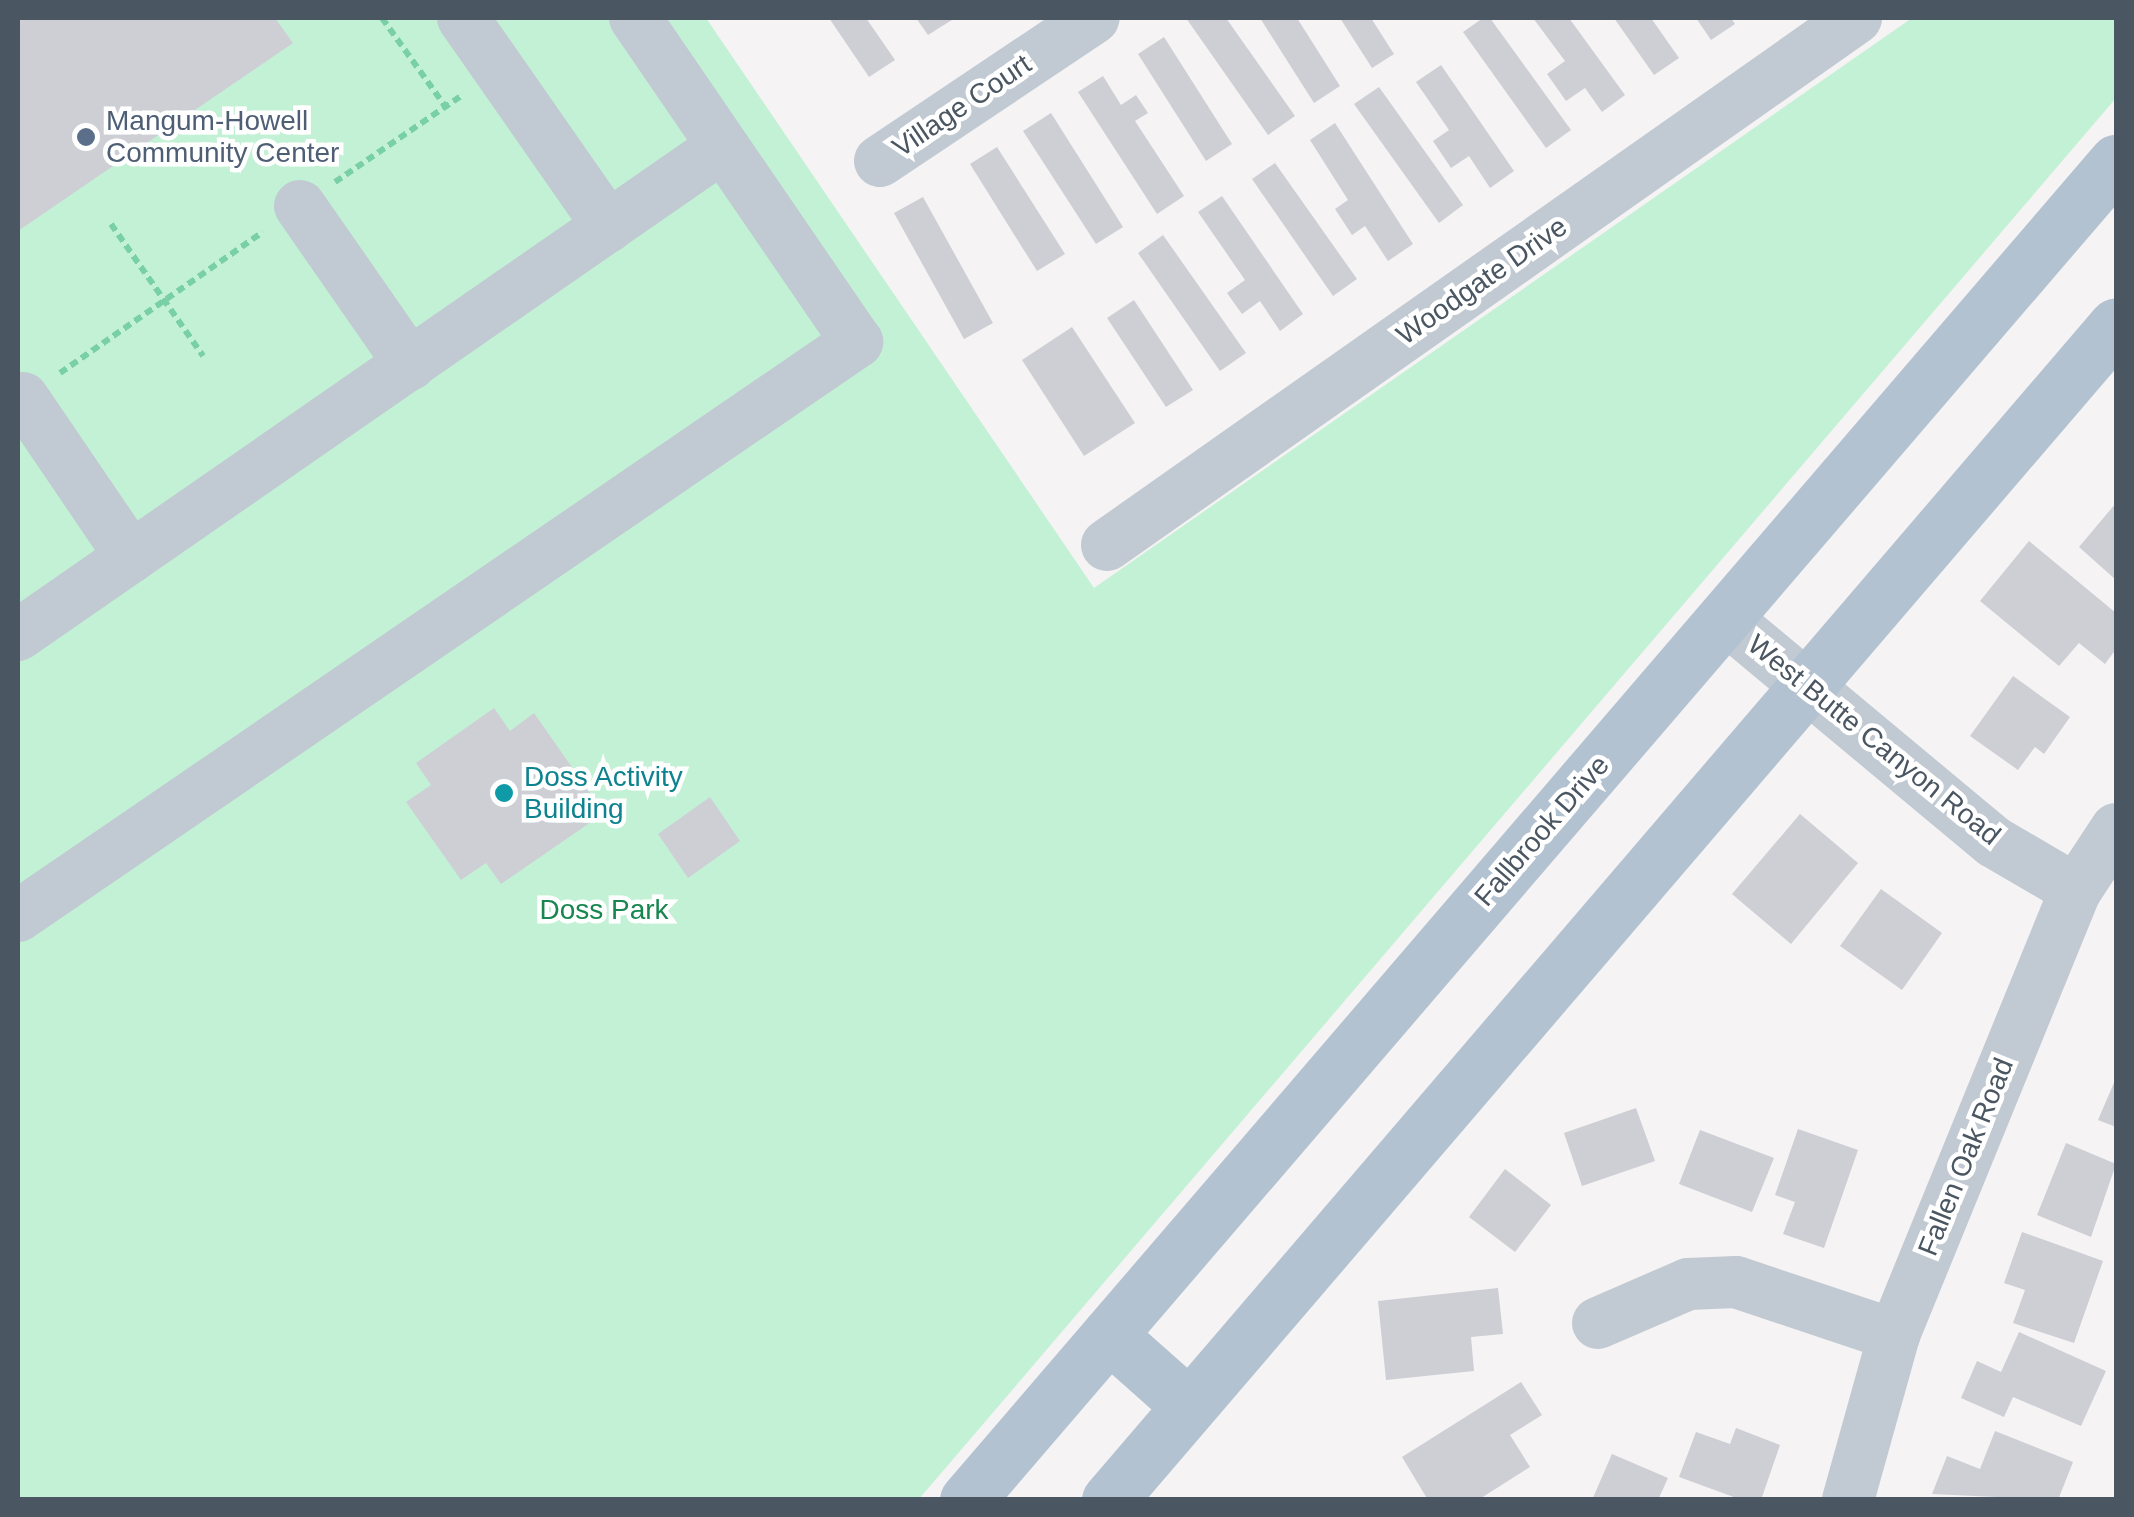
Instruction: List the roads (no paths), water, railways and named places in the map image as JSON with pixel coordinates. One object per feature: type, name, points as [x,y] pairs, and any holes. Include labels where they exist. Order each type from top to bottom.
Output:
[{"type":"main road","name":"Fallbrook Drive","points":[[967,1500],[2116,162]]},
{"type":"main road","points":[[1109,1500],[2116,325]]},
{"type":"main road","points":[[1108,1335],[1189,1406]]},
{"type":"street","points":[[463,18],[608,226]]},
{"type":"street","points":[[18,916],[857,342],[635,18]]},
{"type":"street","name":"Village Court","points":[[880,162],[1094,18]]},
{"type":"street","name":"Woodgate Drive","points":[[1108,545],[1856,18]]},
{"type":"street","points":[[18,635],[722,147]]},
{"type":"street","points":[[300,206],[410,364]]},
{"type":"street","points":[[23,398],[131,557]]},
{"type":"street","name":"West Butte Canyon Road","points":[[1725,618],[1808,682],[1994,842],[2076,890]]},
{"type":"street","name":"Fallen Oak Road","points":[[1848,1500],[1894,1335],[2076,890],[2116,829]]},
{"type":"street","points":[[1598,1323],[1688,1284],[1736,1282],[1894,1335]]},
{"type":"place","name":"Mangum-Howell Community Center","points":[[86,137]]},
{"type":"place","name":"Doss Activity Building","points":[[504,793]]},
{"type":"park label","name":"Doss Park","points":[[604,910]]}]
